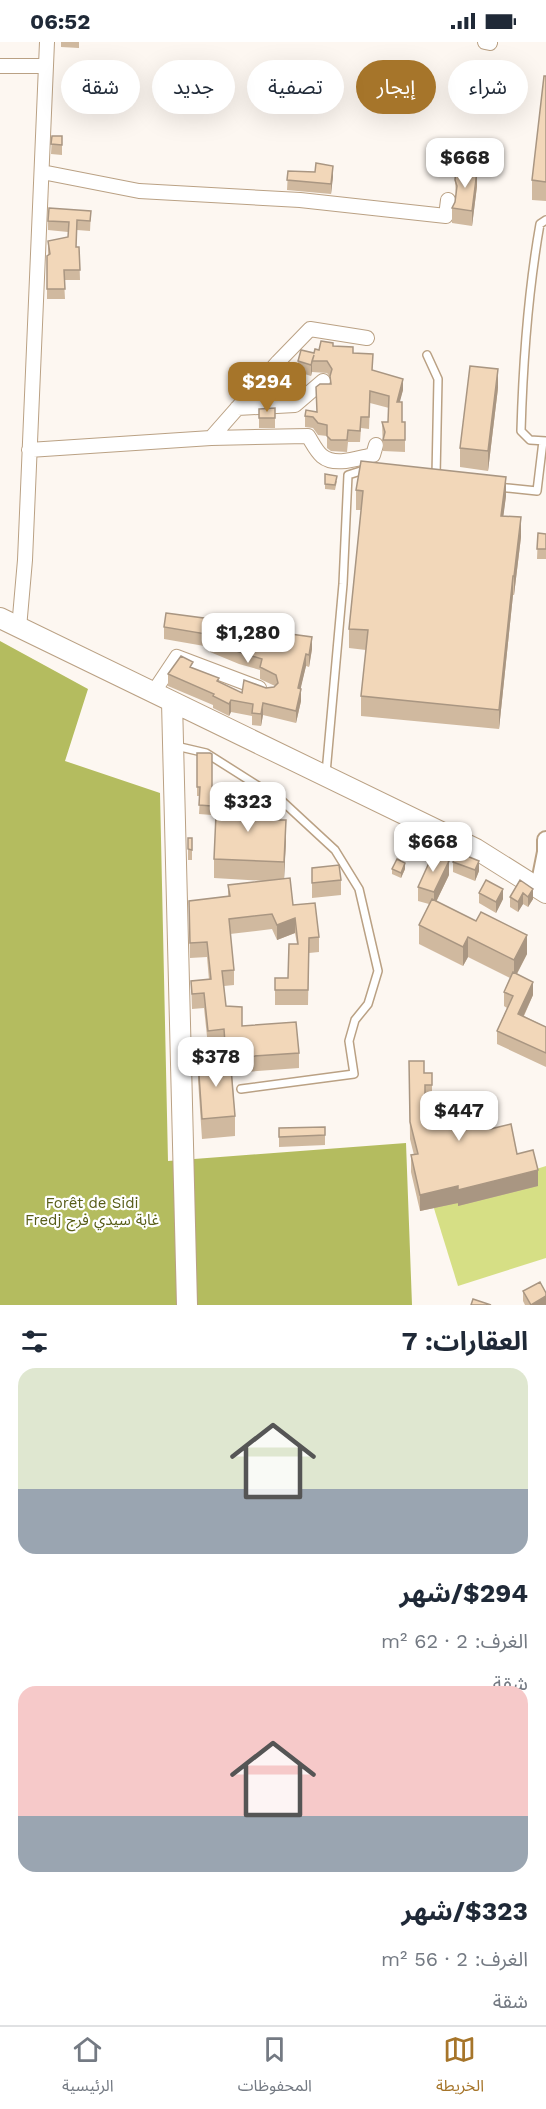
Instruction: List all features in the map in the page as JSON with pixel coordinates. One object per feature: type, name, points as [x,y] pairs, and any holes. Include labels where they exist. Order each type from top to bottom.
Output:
[{"type":"main road","points":[[0,618],[476,849],[542,890]]},
{"type":"main road","points":[[172,702],[187,1305]]},
{"type":"street","points":[[19,628],[25,560],[47,42]]},
{"type":"street","points":[[0,66],[45,66]]},
{"type":"street","points":[[42,172],[139,191],[300,200],[446,216],[448,200]]},
{"type":"street","points":[[211,438],[310,329],[367,338]]},
{"type":"street","points":[[237,408],[295,405],[323,381]]},
{"type":"street","points":[[29,450],[211,438],[308,436],[321,456],[330,460],[346,461],[373,455],[375,445]]},
{"type":"street","points":[[153,693],[177,657],[269,692]]},
{"type":"street","points":[[542,890],[546,840]]},
{"type":"lane","points":[[491,487],[537,491],[544,441],[530,440],[521,430],[526,331],[535,250],[540,224],[546,220]]},
{"type":"lane","points":[[427,355],[438,380],[436,479]]},
{"type":"lane","points":[[326,776],[343,584],[348,475],[367,469],[379,471]]},
{"type":"lane","points":[[425,477],[447,481]]},
{"type":"lane","points":[[173,746],[206,753],[282,801],[335,850],[359,889],[378,971],[368,1004],[355,1020],[349,1041],[354,1074],[241,1089]]},
{"type":"green space","name":"Forêt de Sidi Fredj غابة سيدي فرج","points":[[0,641],[88,689],[65,761],[160,793],[168,1161],[406,1143],[412,1305],[0,1305]]},
{"type":"green space","points":[[546,1166],[546,1258],[458,1286],[432,1202]]},
{"type":"building","points":[[544,76],[546,76],[546,182],[532,180]]},
{"type":"building","points":[[52,136],[62,136],[62,145],[51,144]]},
{"type":"building","points":[[316,163],[333,166],[331,184],[287,180],[288,171],[315,172]]},
{"type":"building","points":[[456,169],[477,171],[472,211],[452,208],[457,186]]},
{"type":"building","points":[[49,208],[91,211],[90,221],[77,220],[76,247],[79,247],[80,270],[64,270],[65,289],[47,289],[47,256],[50,254],[48,241],[68,237],[69,222],[48,221]]},
{"type":"building","points":[[321,341],[333,343],[333,346],[353,347],[353,353],[373,354],[372,370],[403,379],[397,402],[402,402],[405,440],[383,440],[385,432],[382,422],[388,422],[389,396],[370,391],[369,417],[361,417],[360,431],[348,430],[347,440],[331,440],[327,436],[327,425],[318,423],[313,417],[305,416],[306,410],[317,412],[316,387],[320,384],[331,384],[332,369],[327,361],[312,361],[311,365],[298,361],[301,350],[314,353],[315,349],[319,350]]},
{"type":"building","points":[[470,366],[498,369],[488,451],[460,448]]},
{"type":"building","points":[[275,408],[275,418],[259,418],[259,409]]},
{"type":"building","points":[[361,461],[506,477],[501,516],[521,517],[499,710],[361,696],[368,630],[349,629],[363,491],[356,490]]},
{"type":"building","points":[[325,474],[337,476],[335,485],[325,484]]},
{"type":"building","points":[[538,533],[546,534],[546,549],[537,549]]},
{"type":"building","points":[[166,613],[211,619],[210,626],[238,637],[239,631],[268,639],[269,631],[312,637],[309,655],[306,654],[298,688],[301,689],[296,711],[263,703],[261,714],[252,713],[253,704],[231,700],[229,704],[213,696],[214,694],[168,674],[181,656],[193,662],[190,667],[219,678],[217,681],[242,693],[244,680],[266,688],[274,687],[278,683],[276,675],[260,667],[262,659],[210,640],[212,635],[164,627]]},
{"type":"building","points":[[197,753],[212,754],[212,806],[199,805]]},
{"type":"building","points":[[217,792],[237,792],[236,813],[264,815],[266,799],[275,801],[273,820],[286,820],[284,862],[214,859]]},
{"type":"building","points":[[188,838],[192,838],[192,850],[188,849]]},
{"type":"building","points":[[457,852],[479,861],[475,870],[453,862]]},
{"type":"building","points":[[433,854],[449,861],[434,892],[418,887]]},
{"type":"building","points":[[397,859],[405,863],[401,873],[392,869]]},
{"type":"building","points":[[339,865],[341,880],[312,883],[312,868]]},
{"type":"building","points":[[290,878],[293,905],[315,903],[319,937],[309,938],[308,990],[275,990],[275,978],[288,978],[289,944],[298,944],[295,918],[277,925],[272,914],[229,919],[234,970],[222,971],[226,1006],[242,1007],[242,1026],[296,1022],[299,1053],[226,1058],[224,1029],[208,1031],[204,993],[192,994],[191,981],[211,979],[207,942],[190,943],[189,901],[230,896],[228,885]]},
{"type":"building","points":[[486,880],[503,889],[496,902],[479,893]]},
{"type":"building","points":[[520,880],[533,889],[528,897],[523,893],[518,902],[510,897]]},
{"type":"building","points":[[432,899],[476,921],[481,912],[527,935],[514,960],[468,937],[463,947],[419,925]]},
{"type":"building","points":[[513,972],[533,982],[518,1014],[546,1027],[546,1053],[497,1031],[513,996],[504,992]]},
{"type":"building","points":[[230,1057],[235,1116],[202,1119],[198,1060]]},
{"type":"building","points":[[409,1061],[424,1061],[424,1073],[432,1073],[432,1085],[425,1085],[425,1110],[482,1095],[490,1129],[511,1124],[517,1154],[533,1150],[538,1170],[458,1190],[458,1186],[420,1195],[411,1155],[418,1154],[410,1122]]},
{"type":"building","points":[[325,1127],[325,1135],[279,1137],[279,1128]]},
{"type":"building","points":[[540,1282],[546,1296],[531,1305],[523,1291]]},
{"type":"building","points":[[473,1299],[491,1305],[471,1305]]}]
